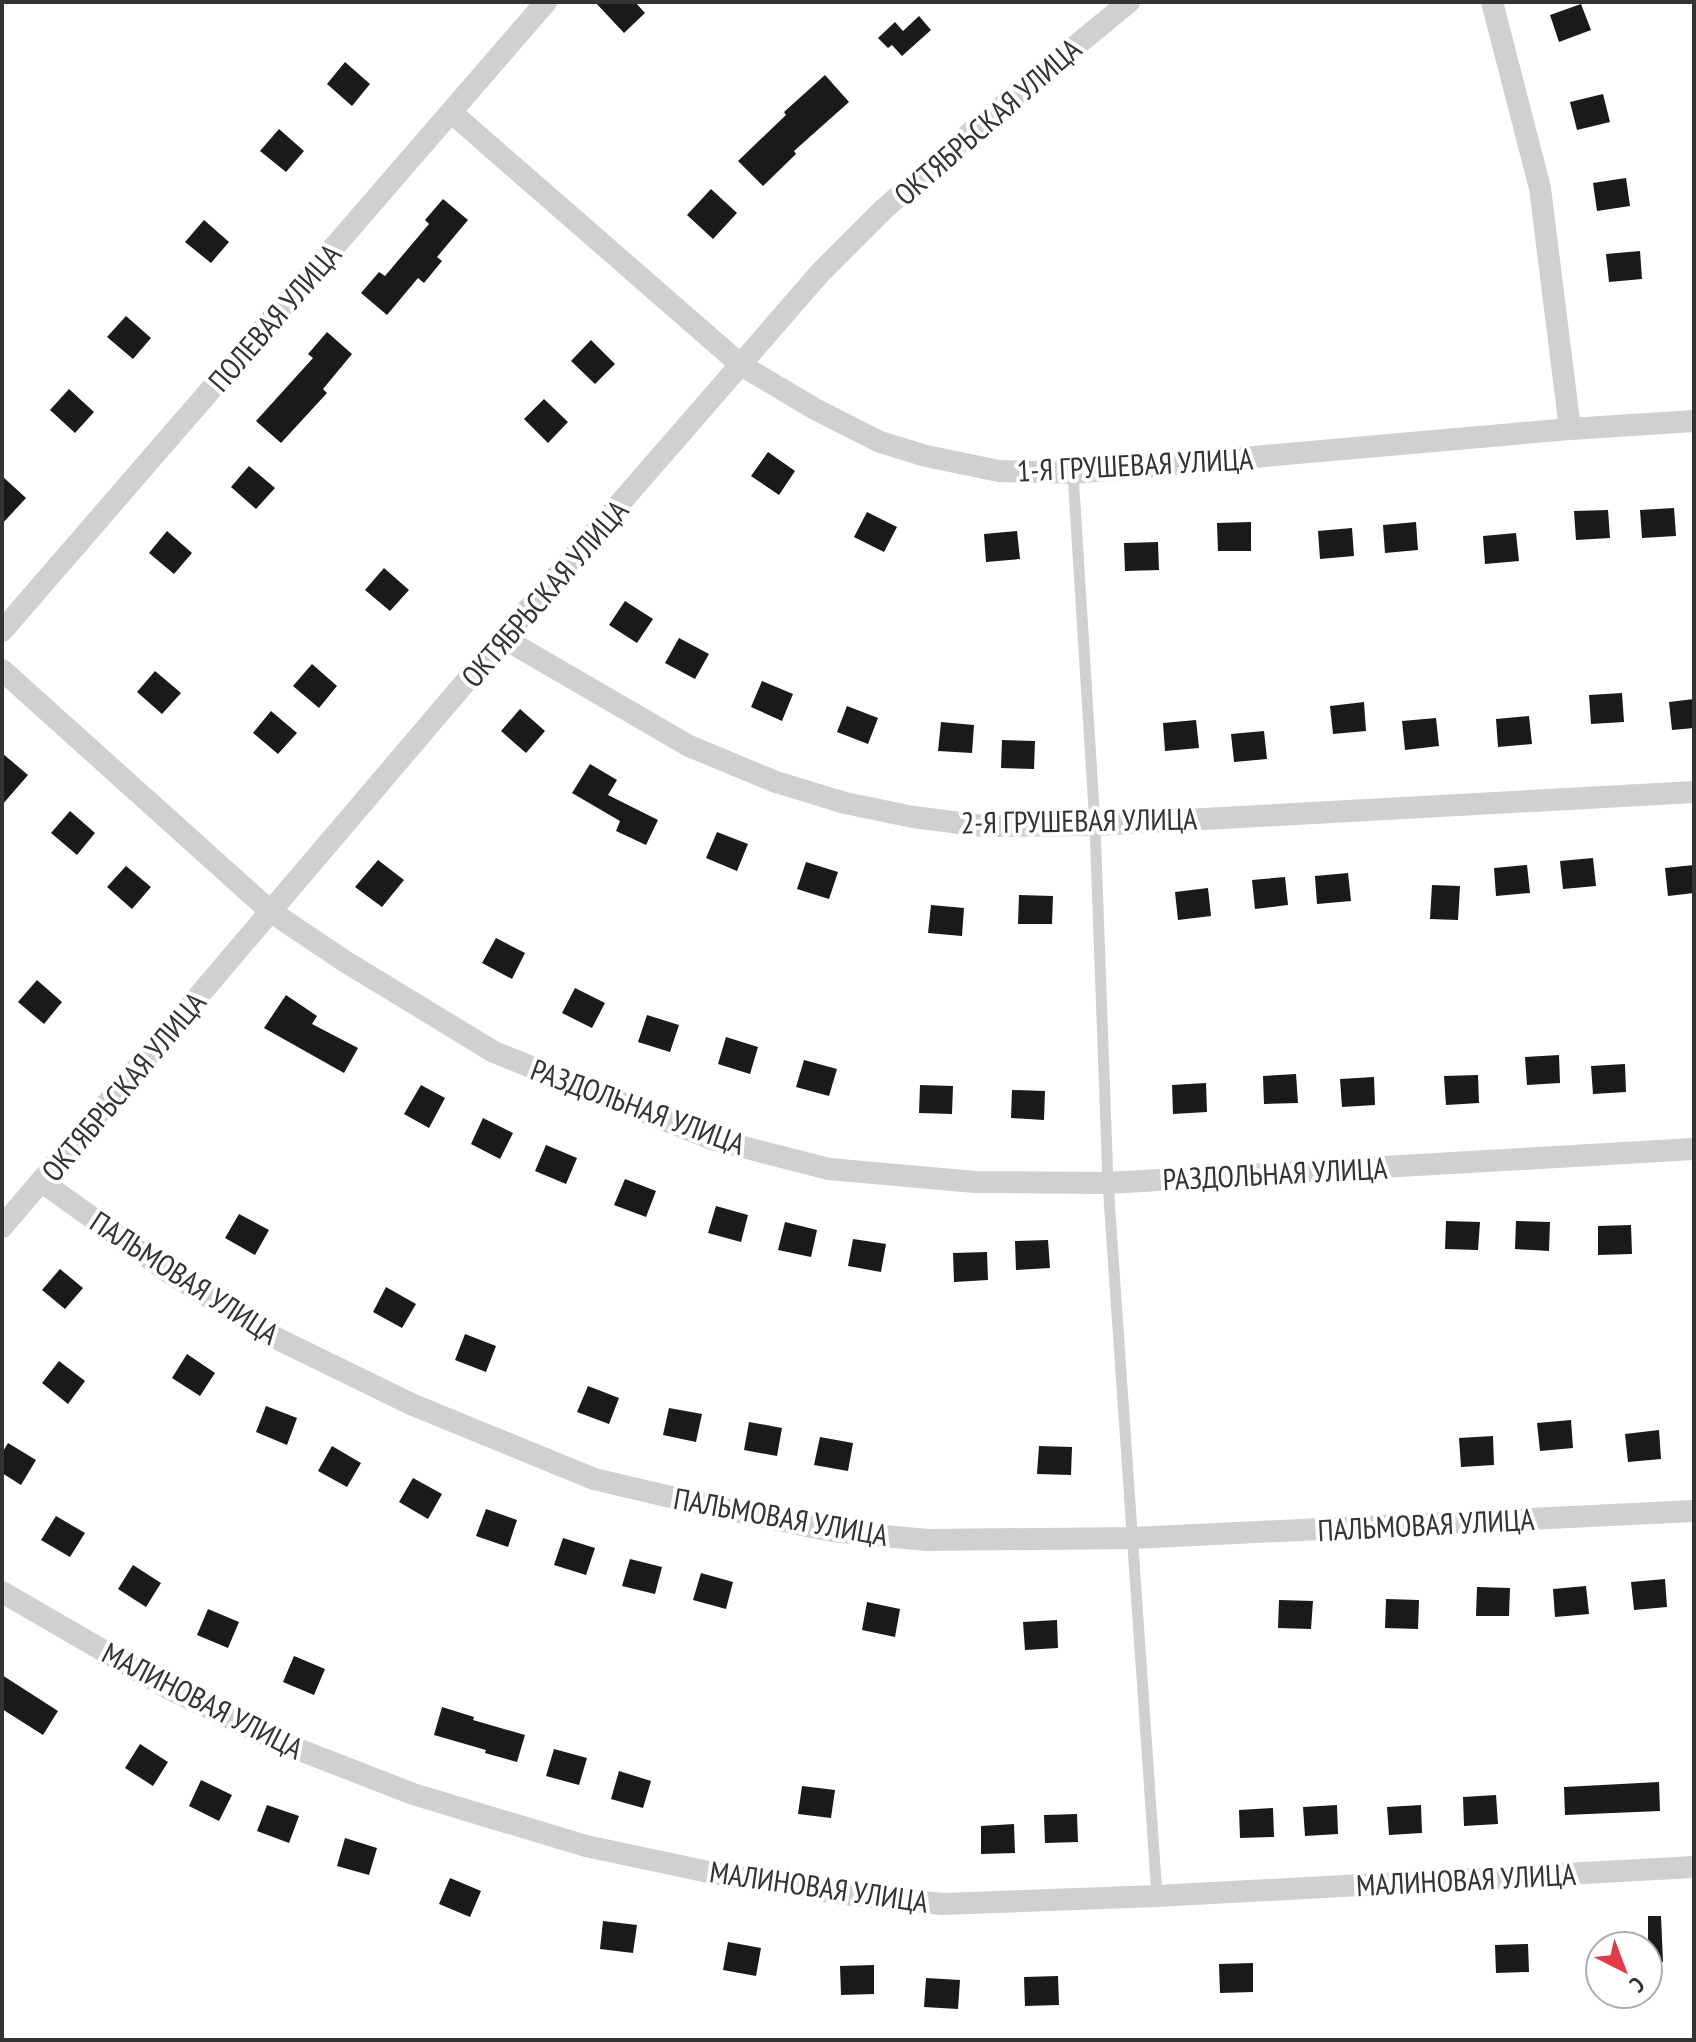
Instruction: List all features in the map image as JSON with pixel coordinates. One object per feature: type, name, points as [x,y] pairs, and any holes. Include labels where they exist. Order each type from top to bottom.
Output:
[{"type":"street","name":"ПОЛЕВАЯ УЛИЦА","points":[[2,631],[546,2]]},
{"type":"street","name":"ОКТЯБРЬСКАЯ УЛИЦА","points":[[2,1227],[503,638],[820,273],[884,209],[978,126],[1129,2]]},
{"type":"street","points":[[1492,2],[1540,188],[1570,429]]},
{"type":"street","name":"1-Я ГРУШЕВАЯ УЛИЦА","points":[[452,113],[741,365],[815,409],[880,442],[926,456],[999,471],[1073,473],[1694,421]]},
{"type":"street","name":"2-Я ГРУШЕВАЯ УЛИЦА","points":[[503,638],[689,746],[789,786],[845,803],[913,817],[984,826],[1095,825],[1694,792]]},
{"type":"street","name":"РАЗДОЛЬНАЯ УЛИЦА","points":[[2,670],[270,911],[346,962],[494,1052],[712,1139],[829,1169],[975,1182],[1108,1183],[1694,1149]]},
{"type":"street","name":"ПАЛЬМОВАЯ УЛИЦА","points":[[42,1182],[171,1274],[280,1340],[411,1404],[594,1479],[832,1531],[927,1540],[1133,1538],[1694,1511]]},
{"type":"street","name":"МАЛИНОВАЯ УЛИЦА","points":[[2,1592],[166,1687],[282,1743],[413,1794],[586,1846],[837,1893],[942,1904],[1157,1896],[1694,1867]]},
{"type":"lane","points":[[1073,473],[1095,825],[1108,1183],[1157,1896]]},
{"type":"building","points":[[595,2],[635,2],[645,13],[624,33]]},
{"type":"building","points":[[1581,4],[1591,30],[1559,42],[1550,15]]},
{"type":"building","points":[[919,16],[931,30],[902,56],[892,45],[888,48],[878,38],[895,22],[903,31]]},
{"type":"building","points":[[345,62],[370,84],[352,106],[327,84]]},
{"type":"building","points":[[825,75],[849,102],[794,151],[796,154],[763,186],[738,161],[786,115],[784,112]]},
{"type":"building","points":[[1603,94],[1610,122],[1577,130],[1570,102]]},
{"type":"building","points":[[279,129],[304,151],[286,172],[260,151]]},
{"type":"building","points":[[1626,178],[1630,206],[1597,211],[1593,183]]},
{"type":"building","points":[[711,189],[737,213],[713,239],[687,215]]},
{"type":"building","points":[[443,199],[468,220],[437,257],[442,261],[424,283],[418,278],[387,315],[361,293],[379,272],[385,276],[429,224],[425,220]]},
{"type":"building","points":[[204,220],[229,242],[211,263],[185,242]]},
{"type":"building","points":[[1640,251],[1642,279],[1609,282],[1606,254]]},
{"type":"building","points":[[126,316],[151,338],[133,359],[107,337]]},
{"type":"building","points":[[327,332],[352,354],[323,389],[327,393],[281,443],[256,421],[313,358],[308,354]]},
{"type":"building","points":[[591,340],[615,364],[595,384],[571,361]]},
{"type":"building","points":[[69,389],[94,412],[75,433],[50,410]]},
{"type":"building","points":[[544,399],[568,422],[548,443],[524,419]]},
{"type":"building","points":[[768,452],[795,471],[779,495],[751,476]]},
{"type":"building","points":[[249,466],[275,488],[256,509],[231,487]]},
{"type":"building","points":[[2,476],[26,498],[2,524]]},
{"type":"building","points":[[1674,508],[1676,536],[1642,538],[1640,510]]},
{"type":"building","points":[[1608,510],[1610,538],[1576,540],[1574,511]]},
{"type":"building","points":[[867,512],[897,527],[884,552],[854,537]]},
{"type":"building","points":[[1251,522],[1251,551],[1218,551],[1217,523]]},
{"type":"building","points":[[1416,522],[1418,550],[1385,553],[1383,525]]},
{"type":"building","points":[[1352,528],[1354,556],[1320,559],[1318,531]]},
{"type":"building","points":[[167,531],[192,553],[174,574],[149,553]]},
{"type":"building","points":[[1017,531],[1020,559],[986,562],[984,534]]},
{"type":"building","points":[[1516,533],[1519,561],[1485,564],[1483,536]]},
{"type":"building","points":[[1158,542],[1159,570],[1125,571],[1124,543]]},
{"type":"building","points":[[384,568],[409,590],[390,611],[365,590]]},
{"type":"building","points":[[625,601],[653,619],[637,643],[609,625]]},
{"type":"building","points":[[679,638],[709,654],[695,679],[665,663]]},
{"type":"building","points":[[312,664],[337,686],[319,708],[293,686]]},
{"type":"building","points":[[155,671],[181,693],[162,714],[137,692]]},
{"type":"building","points":[[762,681],[793,694],[782,721],[751,707]]},
{"type":"building","points":[[1622,693],[1624,722],[1591,724],[1589,695]]},
{"type":"building","points":[[1694,699],[1694,728],[1672,730],[1669,702]]},
{"type":"building","points":[[1364,702],[1366,731],[1333,734],[1330,706]]},
{"type":"building","points":[[847,706],[878,718],[868,744],[837,732]]},
{"type":"building","points":[[520,709],[545,731],[526,753],[501,731]]},
{"type":"building","points":[[271,711],[297,733],[278,754],[253,733]]},
{"type":"building","points":[[1529,716],[1532,744],[1498,747],[1496,719]]},
{"type":"building","points":[[1436,718],[1439,746],[1405,750],[1402,721]]},
{"type":"building","points":[[1196,720],[1199,748],[1165,751],[1163,723]]},
{"type":"building","points":[[941,722],[974,725],[972,753],[938,751]]},
{"type":"building","points":[[1264,731],[1267,759],[1234,762],[1231,734]]},
{"type":"building","points":[[1002,740],[1035,741],[1034,769],[1001,768]]},
{"type":"building","points":[[2,753],[28,775],[2,805]]},
{"type":"building","points":[[590,764],[617,780],[608,795],[658,820],[646,845],[616,831],[620,821],[572,793]]},
{"type":"building","points":[[70,811],[95,833],[77,855],[51,833]]},
{"type":"building","points":[[717,832],[748,844],[737,871],[706,858]]},
{"type":"building","points":[[1593,858],[1596,886],[1563,889],[1560,861]]},
{"type":"building","points":[[378,860],[404,880],[382,907],[355,887]]},
{"type":"building","points":[[806,862],[838,872],[829,899],[797,889]]},
{"type":"building","points":[[1527,865],[1530,893],[1496,896],[1494,868]]},
{"type":"building","points":[[1694,865],[1694,893],[1668,896],[1665,868]]},
{"type":"building","points":[[126,866],[151,887],[132,909],[107,887]]},
{"type":"building","points":[[1348,873],[1351,901],[1317,904],[1315,876]]},
{"type":"building","points":[[1285,877],[1288,905],[1255,909],[1252,880]]},
{"type":"building","points":[[1432,885],[1460,886],[1458,920],[1430,919]]},
{"type":"building","points":[[1208,888],[1211,916],[1178,920],[1175,892]]},
{"type":"building","points":[[1019,895],[1053,896],[1052,924],[1018,924]]},
{"type":"building","points":[[931,905],[964,908],[962,936],[928,933]]},
{"type":"building","points":[[496,938],[525,953],[512,979],[482,963]]},
{"type":"building","points":[[37,980],[62,1002],[44,1024],[18,1002]]},
{"type":"building","points":[[575,988],[605,1003],[592,1028],[562,1013]]},
{"type":"building","points":[[286,995],[317,1016],[312,1024],[358,1048],[344,1073],[264,1028]]},
{"type":"building","points":[[647,1015],[679,1025],[670,1052],[638,1042]]},
{"type":"building","points":[[726,1037],[758,1047],[750,1074],[718,1064]]},
{"type":"building","points":[[1559,1055],[1560,1083],[1527,1085],[1525,1057]]},
{"type":"building","points":[[804,1060],[837,1069],[829,1096],[796,1087]]},
{"type":"building","points":[[1625,1064],[1626,1092],[1593,1094],[1591,1066]]},
{"type":"building","points":[[1296,1074],[1298,1103],[1264,1104],[1263,1076]]},
{"type":"building","points":[[1478,1075],[1479,1103],[1446,1105],[1444,1076]]},
{"type":"building","points":[[1374,1077],[1375,1105],[1342,1107],[1340,1079]]},
{"type":"building","points":[[1206,1083],[1207,1112],[1173,1114],[1172,1085]]},
{"type":"building","points":[[421,1085],[445,1098],[429,1128],[404,1114]]},
{"type":"building","points":[[920,1085],[953,1086],[952,1114],[919,1113]]},
{"type":"building","points":[[1012,1090],[1045,1091],[1044,1120],[1011,1118]]},
{"type":"building","points":[[483,1118],[513,1133],[500,1159],[471,1144]]},
{"type":"building","points":[[546,1145],[577,1158],[566,1184],[535,1171]]},
{"type":"building","points":[[625,1179],[656,1191],[646,1217],[614,1205]]},
{"type":"building","points":[[716,1206],[748,1215],[741,1242],[708,1233]]},
{"type":"building","points":[[239,1214],[269,1230],[255,1255],[225,1238]]},
{"type":"building","points":[[1446,1221],[1480,1222],[1478,1250],[1445,1249]]},
{"type":"building","points":[[1516,1221],[1550,1222],[1549,1251],[1515,1249]]},
{"type":"building","points":[[785,1222],[817,1230],[811,1257],[778,1250]]},
{"type":"building","points":[[1631,1225],[1632,1254],[1598,1255],[1598,1226]]},
{"type":"building","points":[[853,1239],[886,1244],[881,1272],[848,1266]]},
{"type":"building","points":[[1048,1240],[1050,1268],[1016,1270],[1015,1241]]},
{"type":"building","points":[[987,1252],[988,1280],[954,1282],[953,1253]]},
{"type":"building","points":[[60,1269],[83,1288],[65,1309],[42,1290]]},
{"type":"building","points":[[386,1287],[416,1304],[402,1328],[373,1312]]},
{"type":"building","points":[[465,1334],[496,1346],[486,1372],[455,1360]]},
{"type":"building","points":[[187,1354],[215,1373],[200,1396],[172,1378]]},
{"type":"building","points":[[59,1361],[85,1381],[68,1404],[42,1383]]},
{"type":"building","points":[[588,1386],[619,1398],[609,1424],[577,1412]]},
{"type":"building","points":[[266,1406],[297,1418],[287,1445],[256,1432]]},
{"type":"building","points":[[669,1408],[702,1414],[696,1442],[663,1435]]},
{"type":"building","points":[[1571,1420],[1573,1448],[1540,1451],[1537,1423]]},
{"type":"building","points":[[749,1422],[782,1428],[777,1456],[744,1450]]},
{"type":"building","points":[[1659,1430],[1661,1459],[1628,1462],[1625,1434]]},
{"type":"building","points":[[1493,1436],[1494,1465],[1461,1467],[1459,1438]]},
{"type":"building","points":[[820,1437],[853,1443],[848,1471],[814,1465]]},
{"type":"building","points":[[8,1443],[36,1460],[21,1485],[2,1473],[2,1453]]},
{"type":"building","points":[[332,1446],[361,1463],[347,1487],[318,1471]]},
{"type":"building","points":[[1039,1446],[1072,1447],[1071,1475],[1037,1474]]},
{"type":"building","points":[[413,1478],[442,1494],[428,1519],[399,1502]]},
{"type":"building","points":[[486,1509],[517,1520],[508,1547],[476,1536]]},
{"type":"building","points":[[56,1516],[85,1533],[70,1557],[41,1540]]},
{"type":"building","points":[[563,1538],[595,1548],[586,1575],[554,1565]]},
{"type":"building","points":[[630,1559],[662,1567],[655,1594],[622,1586]]},
{"type":"building","points":[[133,1565],[161,1583],[146,1607],[118,1589]]},
{"type":"building","points":[[701,1573],[733,1582],[726,1609],[693,1600]]},
{"type":"building","points":[[1665,1579],[1667,1607],[1634,1610],[1631,1582]]},
{"type":"building","points":[[1586,1586],[1589,1614],[1555,1617],[1553,1589]]},
{"type":"building","points":[[1477,1587],[1510,1588],[1509,1616],[1476,1616]]},
{"type":"building","points":[[1386,1599],[1419,1600],[1418,1629],[1385,1628]]},
{"type":"building","points":[[1279,1600],[1313,1601],[1311,1629],[1278,1628]]},
{"type":"building","points":[[867,1602],[900,1609],[895,1637],[862,1630]]},
{"type":"building","points":[[208,1609],[239,1622],[228,1648],[197,1635]]},
{"type":"building","points":[[1057,1620],[1058,1648],[1025,1650],[1023,1622]]},
{"type":"building","points":[[294,1656],[325,1669],[314,1695],[283,1682]]},
{"type":"building","points":[[2,1675],[58,1711],[43,1735],[2,1709]]},
{"type":"building","points":[[442,1707],[474,1717],[473,1720],[525,1735],[517,1762],[434,1735]]},
{"type":"building","points":[[140,1744],[168,1762],[153,1786],[125,1768]]},
{"type":"building","points":[[554,1749],[587,1758],[579,1785],[546,1776]]},
{"type":"building","points":[[619,1771],[651,1781],[643,1808],[611,1799]]},
{"type":"building","points":[[201,1780],[232,1795],[219,1821],[189,1806]]},
{"type":"building","points":[[1659,1782],[1660,1811],[1565,1815],[1564,1787]]},
{"type":"building","points":[[802,1786],[835,1790],[831,1818],[798,1814]]},
{"type":"building","points":[[1496,1795],[1498,1824],[1464,1826],[1463,1797]]},
{"type":"building","points":[[267,1805],[299,1816],[289,1843],[257,1831]]},
{"type":"building","points":[[1337,1805],[1338,1834],[1305,1836],[1303,1807]]},
{"type":"building","points":[[1421,1805],[1422,1833],[1389,1835],[1387,1807]]},
{"type":"building","points":[[1273,1808],[1274,1837],[1240,1838],[1239,1810]]},
{"type":"building","points":[[1077,1814],[1078,1842],[1045,1843],[1044,1815]]},
{"type":"building","points":[[1014,1824],[1015,1853],[981,1854],[981,1826]]},
{"type":"building","points":[[345,1838],[377,1848],[369,1875],[337,1866]]},
{"type":"building","points":[[450,1878],[481,1891],[470,1917],[439,1904]]},
{"type":"building","points":[[1648,1916],[1661,1916],[1662,1930],[1648,1930]]},
{"type":"building","points":[[603,1921],[637,1925],[633,1953],[600,1949]]},
{"type":"building","points":[[728,1942],[761,1948],[756,1976],[723,1970]]},
{"type":"building","points":[[1528,1944],[1529,1972],[1496,1973],[1495,1945]]},
{"type":"building","points":[[1253,1963],[1253,1992],[1220,1993],[1219,1964]]},
{"type":"building","points":[[874,1965],[874,1994],[841,1995],[840,1966]]},
{"type":"building","points":[[1058,1976],[1059,2005],[1025,2006],[1024,1977]]},
{"type":"building","points":[[926,1978],[960,1980],[958,2009],[924,2007]]}]
